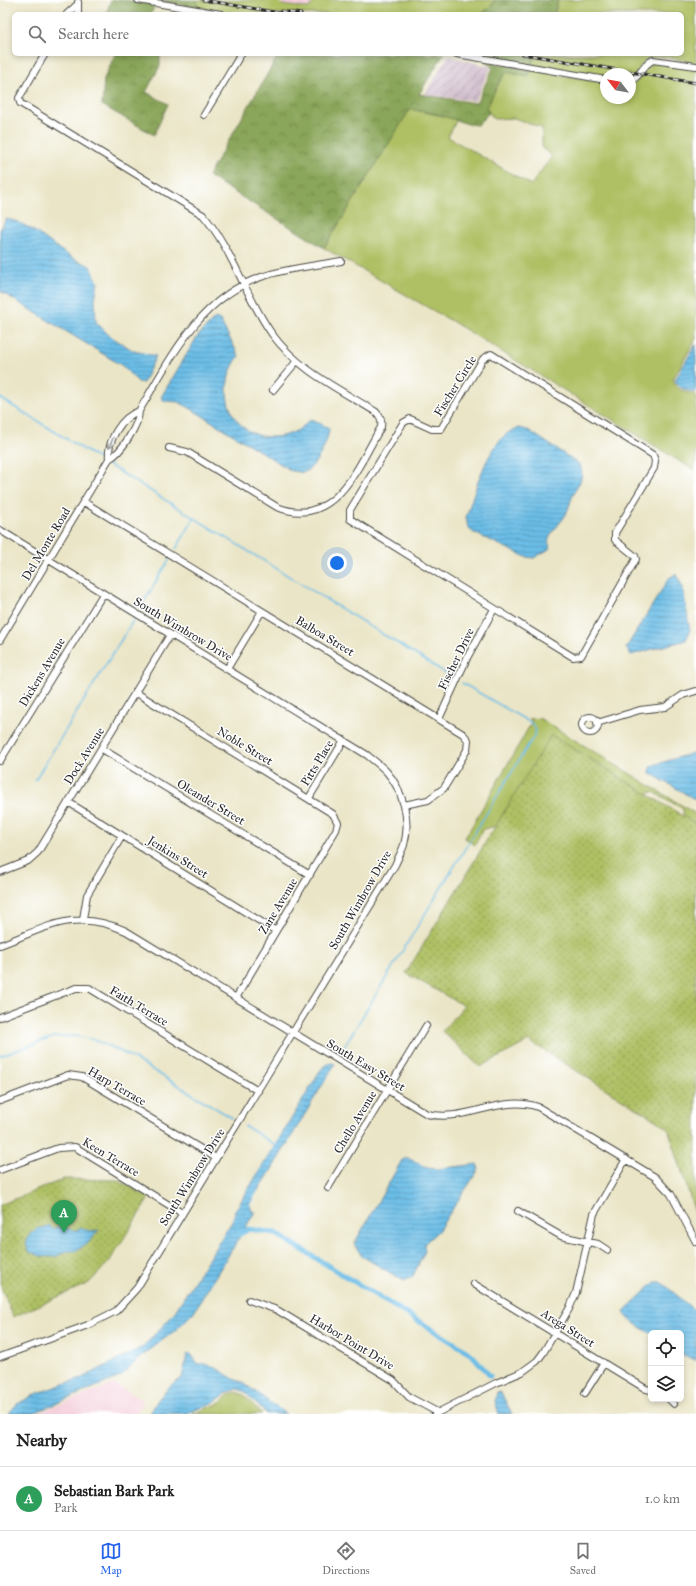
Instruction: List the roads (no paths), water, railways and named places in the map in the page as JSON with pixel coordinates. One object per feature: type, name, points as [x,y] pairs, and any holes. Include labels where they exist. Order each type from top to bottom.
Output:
[{"type":"street","points":[[138,0],[210,12]]},
{"type":"street","points":[[69,12],[78,2]]},
{"type":"street","points":[[44,56],[19,98],[20,103],[203,215],[218,232],[272,334],[296,362],[376,412],[381,416],[382,421],[381,427],[346,487],[339,496],[327,505],[308,512],[285,511],[186,452],[169,448]]},
{"type":"street","points":[[204,115],[240,56]]},
{"type":"street","points":[[468,56],[600,79]]},
{"type":"street","points":[[636,78],[647,63],[653,60],[696,66]]},
{"type":"street","points":[[139,411],[131,413],[125,419],[108,450],[109,459],[116,455],[128,437],[139,417],[139,411],[192,326],[211,307],[232,291],[259,278],[284,270],[341,261]]},
{"type":"street","name":"Fischer Circle","points":[[491,354],[653,455],[655,461],[654,468],[615,533],[615,540],[635,556],[636,559],[581,656],[573,656],[494,609],[350,519],[349,515],[403,422],[410,419],[432,429],[441,428],[483,359],[491,354]]},
{"type":"street","points":[[273,390],[296,362]]},
{"type":"street","points":[[118,431],[128,437]]},
{"type":"street","name":"Del Monte Road","points":[[0,640],[109,459]]},
{"type":"street","name":"Balboa Street","points":[[84,502],[463,734],[468,740],[467,750],[444,788],[428,800],[404,805]]},
{"type":"street","name":"South Wimbrow Drive","points":[[0,530],[367,755],[386,771],[394,783],[404,805],[406,824],[404,844],[395,865],[137,1288],[116,1310],[88,1325],[0,1357]]},
{"type":"street","name":"Dickens Avenue","points":[[0,761],[103,594]]},
{"type":"street","name":"Fischer Drive","points":[[439,719],[468,656],[494,609]]},
{"type":"street","points":[[227,669],[262,610]]},
{"type":"street","name":"Dock Avenue","points":[[0,872],[28,861],[34,857],[102,749],[170,634]]},
{"type":"street","points":[[598,722],[640,710],[665,707],[683,695],[696,691]]},
{"type":"street","name":"Noble Street","points":[[136,692],[309,798],[333,814],[338,823]]},
{"type":"street","name":"Pitts Place","points":[[309,798],[344,740]]},
{"type":"street","name":"Oleander Street","points":[[102,749],[310,875]]},
{"type":"street","name":"Jenkins Street","points":[[68,802],[276,931]]},
{"type":"street","name":"Zane Avenue","points":[[236,998],[310,875],[336,830],[338,823]]},
{"type":"street","points":[[83,919],[87,895],[122,836]]},
{"type":"street","name":"South Easy Street","points":[[0,945],[58,924],[83,919],[112,924],[126,931],[427,1114],[441,1117],[454,1117],[504,1104],[529,1104],[538,1107],[626,1159],[665,1185],[696,1242]]},
{"type":"street","name":"Faith Terrace","points":[[0,1017],[76,988],[89,988],[258,1091]]},
{"type":"street","name":"Chello Avenue","points":[[328,1188],[426,1026]]},
{"type":"street","name":"Harp Terrace","points":[[0,1101],[68,1076],[82,1077],[216,1158]]},
{"type":"street","name":"Keen Terrace","points":[[0,1170],[58,1148],[75,1147],[182,1213]]},
{"type":"street","points":[[436,1413],[496,1382],[522,1372],[536,1361],[556,1333],[569,1309],[576,1293],[594,1214],[626,1159]]},
{"type":"street","points":[[518,1210],[548,1230],[561,1236],[598,1244],[607,1250]]},
{"type":"street","name":"Arega Street","points":[[474,1284],[648,1389]]},
{"type":"street","name":"Harbor Point Drive","points":[[249,1300],[277,1310],[393,1380],[409,1397],[436,1413]]},
{"type":"street","points":[[584,1393],[604,1363]]},
{"type":"water","points":[[6,219],[24,225],[78,261],[90,266],[98,282],[95,299],[96,322],[110,336],[134,351],[156,356],[143,383],[138,382],[121,365],[0,291],[0,230]]},
{"type":"water","points":[[215,318],[220,320],[239,356],[230,373],[227,390],[229,405],[236,419],[246,429],[260,436],[276,437],[296,431],[311,419],[329,428],[327,439],[321,453],[313,465],[304,472],[292,471],[188,407],[178,402],[164,401],[161,397],[197,337]]},
{"type":"water","points":[[696,344],[696,392],[684,389],[679,386],[675,380]]},
{"type":"water","points":[[518,428],[528,430],[579,464],[582,472],[563,519],[549,538],[548,542],[551,548],[534,558],[526,557],[474,533],[468,528],[466,517],[484,466],[491,453],[508,433]]},
{"type":"water","points":[[676,574],[683,588],[690,631],[686,640],[631,655],[626,648],[669,578]]},
{"type":"water","points":[[696,752],[696,800],[650,773],[651,766]]},
{"type":"water","points":[[332,1063],[335,1064],[266,1179],[249,1203],[252,1211],[255,1212],[193,1313],[177,1329],[137,1360],[122,1376],[31,1414],[8,1414],[17,1404],[38,1393],[84,1377],[143,1347],[172,1316],[233,1220],[235,1211],[321,1070],[325,1065]]},
{"type":"water","points":[[408,1158],[427,1168],[437,1169],[477,1164],[479,1169],[438,1231],[424,1244],[425,1251],[413,1276],[404,1281],[362,1256],[354,1244],[402,1160]]},
{"type":"water","points":[[49,1225],[53,1229],[57,1227],[78,1231],[80,1228],[90,1231],[99,1230],[87,1244],[75,1251],[67,1251],[57,1256],[43,1257],[28,1251],[26,1243],[30,1234],[38,1228]]},
{"type":"water","points":[[655,1282],[660,1282],[665,1285],[696,1312],[696,1360],[684,1355],[684,1330],[648,1330],[648,1331],[636,1324],[625,1314],[624,1311]]},
{"type":"water","points":[[191,1354],[198,1364],[210,1365],[242,1382],[286,1414],[266,1414],[244,1391],[237,1389],[229,1392],[211,1404],[187,1413],[150,1414],[157,1401],[170,1386],[182,1378],[187,1355]]},
{"type":"water","points":[[500,1391],[512,1414],[499,1414],[495,1401],[497,1392]]},
{"type":"waterway","points":[[0,398],[104,462]]},
{"type":"waterway","points":[[107,464],[452,677]]},
{"type":"waterway","points":[[176,549],[195,517]]},
{"type":"waterway","points":[[140,608],[169,560]]},
{"type":"waterway","points":[[35,780],[134,619]]},
{"type":"waterway","points":[[339,1055],[535,734],[536,730],[531,723],[462,683]]},
{"type":"waterway","points":[[0,1056],[54,1037],[76,1036],[95,1040],[126,1054],[232,1118]]},
{"type":"waterway","points":[[245,1126],[277,1146]]},
{"type":"waterway","points":[[248,1207],[257,1191]]},
{"type":"waterway","points":[[238,1235],[249,1229],[275,1233],[462,1348],[474,1357],[490,1376]]},
{"type":"railway","points":[[203,0],[274,12]]},
{"type":"railway","points":[[281,11],[288,12]]},
{"type":"railway","points":[[535,56],[696,83]]},
{"type":"place","name":"Sebastian Bark Park","points":[[64,1233]]}]
